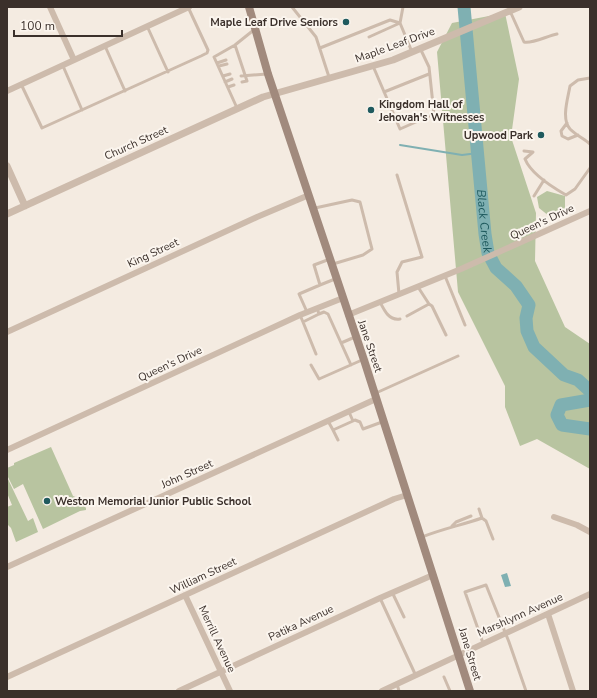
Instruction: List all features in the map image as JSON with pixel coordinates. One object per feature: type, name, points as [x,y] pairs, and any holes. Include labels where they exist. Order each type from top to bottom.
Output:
[{"type":"main road","name":"Jane Street","points":[[249,7],[268,74],[314,208],[330,262],[422,537],[470,691]]},
{"type":"street","points":[[50,7],[74,60]]},
{"type":"street","points":[[7,91],[188,7]]},
{"type":"street","name":"Maple Leaf Drive","points":[[275,94],[373,66],[412,52],[519,7]]},
{"type":"street","name":"Church Street","points":[[7,214],[237,109],[275,94]]},
{"type":"street","points":[[7,166],[25,206]]},
{"type":"street","name":"King Street","points":[[7,332],[309,195]]},
{"type":"street","name":"Queen's Drive","points":[[348,315],[461,270],[590,211]]},
{"type":"street","name":"Queen's Drive","points":[[7,450],[300,315],[342,298]]},
{"type":"street","name":"John Street","points":[[7,567],[349,412],[375,396]]},
{"type":"street","name":"William Street","points":[[7,677],[394,499],[407,495]]},
{"type":"street","points":[[554,517],[577,525],[590,532]]},
{"type":"street","name":"Patika Avenue","points":[[179,691],[392,592],[433,575]]},
{"type":"street","name":"Marshlynn Avenue","points":[[382,691],[590,594]]},
{"type":"street","name":"Merrill Avenue","points":[[185,595],[230,691]]},
{"type":"street","points":[[548,614],[574,691]]},
{"type":"lane","points":[[21,84],[42,128],[168,72],[202,56],[208,50],[188,7]]},
{"type":"lane","points":[[292,7],[316,37],[329,79]]},
{"type":"lane","points":[[403,7],[400,23],[412,52]]},
{"type":"lane","points":[[510,11],[524,42],[528,43],[545,36],[557,34]]},
{"type":"lane","points":[[320,48],[390,20],[400,23]]},
{"type":"lane","points":[[369,37],[400,23]]},
{"type":"lane","points":[[147,26],[168,72]]},
{"type":"lane","points":[[237,109],[214,57],[235,45],[256,28]]},
{"type":"lane","points":[[235,45],[247,81],[242,82]]},
{"type":"lane","points":[[105,46],[125,91]]},
{"type":"lane","points":[[373,66],[400,129],[434,114],[428,67],[420,48]]},
{"type":"lane","points":[[235,59],[240,58]]},
{"type":"lane","points":[[218,65],[226,62]]},
{"type":"lane","points":[[62,65],[82,110]]},
{"type":"lane","points":[[239,71],[243,70]]},
{"type":"lane","points":[[223,76],[230,74]]},
{"type":"lane","points":[[240,76],[268,74]]},
{"type":"lane","points":[[384,92],[429,74]]},
{"type":"lane","points":[[590,78],[578,80],[570,86],[566,112],[567,123],[570,128],[590,144]]},
{"type":"lane","points":[[225,82],[232,79]]},
{"type":"lane","points":[[228,87],[234,85]]},
{"type":"lane","points":[[567,123],[561,131],[562,136],[568,139],[578,135]]},
{"type":"lane","points":[[524,150],[533,152],[525,159],[528,165],[554,188],[566,195],[575,189],[590,168]]},
{"type":"lane","points":[[397,175],[422,257],[402,262],[399,267],[399,294]]},
{"type":"lane","points":[[534,196],[544,180]]},
{"type":"lane","points":[[314,208],[352,200],[360,202],[372,248],[363,255],[314,265],[320,285]]},
{"type":"lane","points":[[445,276],[465,325]]},
{"type":"lane","points":[[307,312],[299,294],[336,279]]},
{"type":"lane","points":[[418,287],[429,304],[432,306],[446,335]]},
{"type":"lane","points":[[380,302],[389,317],[396,320],[400,319]]},
{"type":"lane","points":[[407,316],[429,304]]},
{"type":"lane","points":[[316,308],[319,314]]},
{"type":"lane","points":[[303,322],[324,312],[328,314],[351,365]]},
{"type":"lane","points":[[300,315],[316,354]]},
{"type":"lane","points":[[341,343],[356,338]]},
{"type":"lane","points":[[375,396],[458,356]]},
{"type":"lane","points":[[311,365],[319,379],[364,360]]},
{"type":"lane","points":[[349,412],[353,421]]},
{"type":"lane","points":[[333,430],[355,420],[360,422],[363,429],[383,421]]},
{"type":"lane","points":[[328,421],[338,440]]},
{"type":"lane","points":[[479,509],[482,518],[486,521],[493,539]]},
{"type":"lane","points":[[452,526],[456,522],[471,516]]},
{"type":"lane","points":[[422,537],[452,526],[459,526],[482,518]]},
{"type":"lane","points":[[483,643],[464,592],[486,585],[526,691]]},
{"type":"lane","points":[[392,592],[404,617]]},
{"type":"lane","points":[[380,598],[416,676]]},
{"type":"lane","points":[[444,677],[450,691]]},
{"type":"lane","points":[[397,684],[399,691]]},
{"type":"green space","points":[[505,13],[519,79],[511,137],[536,213],[535,261],[565,327],[590,344],[590,469],[537,439],[520,446],[505,407],[505,386],[458,292],[437,52],[452,23]]},
{"type":"green space","points":[[547,191],[565,196],[565,212],[549,216],[539,208],[537,197]]},
{"type":"green space","points":[[51,447],[73,496],[78,498],[86,510],[80,511],[43,529],[23,484],[14,489],[7,475],[7,468],[14,465],[14,463]]},
{"type":"green space","points":[[7,477],[28,521],[33,518],[38,532],[16,542],[11,528],[7,524],[7,507],[12,505],[7,493]]},
{"type":"water","points":[[507,573],[511,586],[505,587],[501,575]]},
{"type":"waterway","name":"Black Creek","points":[[464,7],[488,253],[496,268],[516,286],[529,305],[526,318],[527,331],[534,347],[564,375],[578,380],[590,391]]},
{"type":"waterway","points":[[400,145],[462,155],[478,153]]},
{"type":"waterway","name":"Black Creek","points":[[590,400],[561,405],[557,415],[562,425],[590,429]]},
{"type":"place","name":"Maple Leaf Drive Seniors","points":[[346,22]]},
{"type":"place","name":"Kingdom Hall of Jehovah's Witnesses","points":[[371,110]]},
{"type":"place","name":"Upwood Park","points":[[541,135]]},
{"type":"place","name":"Weston Memorial Junior Public School","points":[[47,501]]}]
